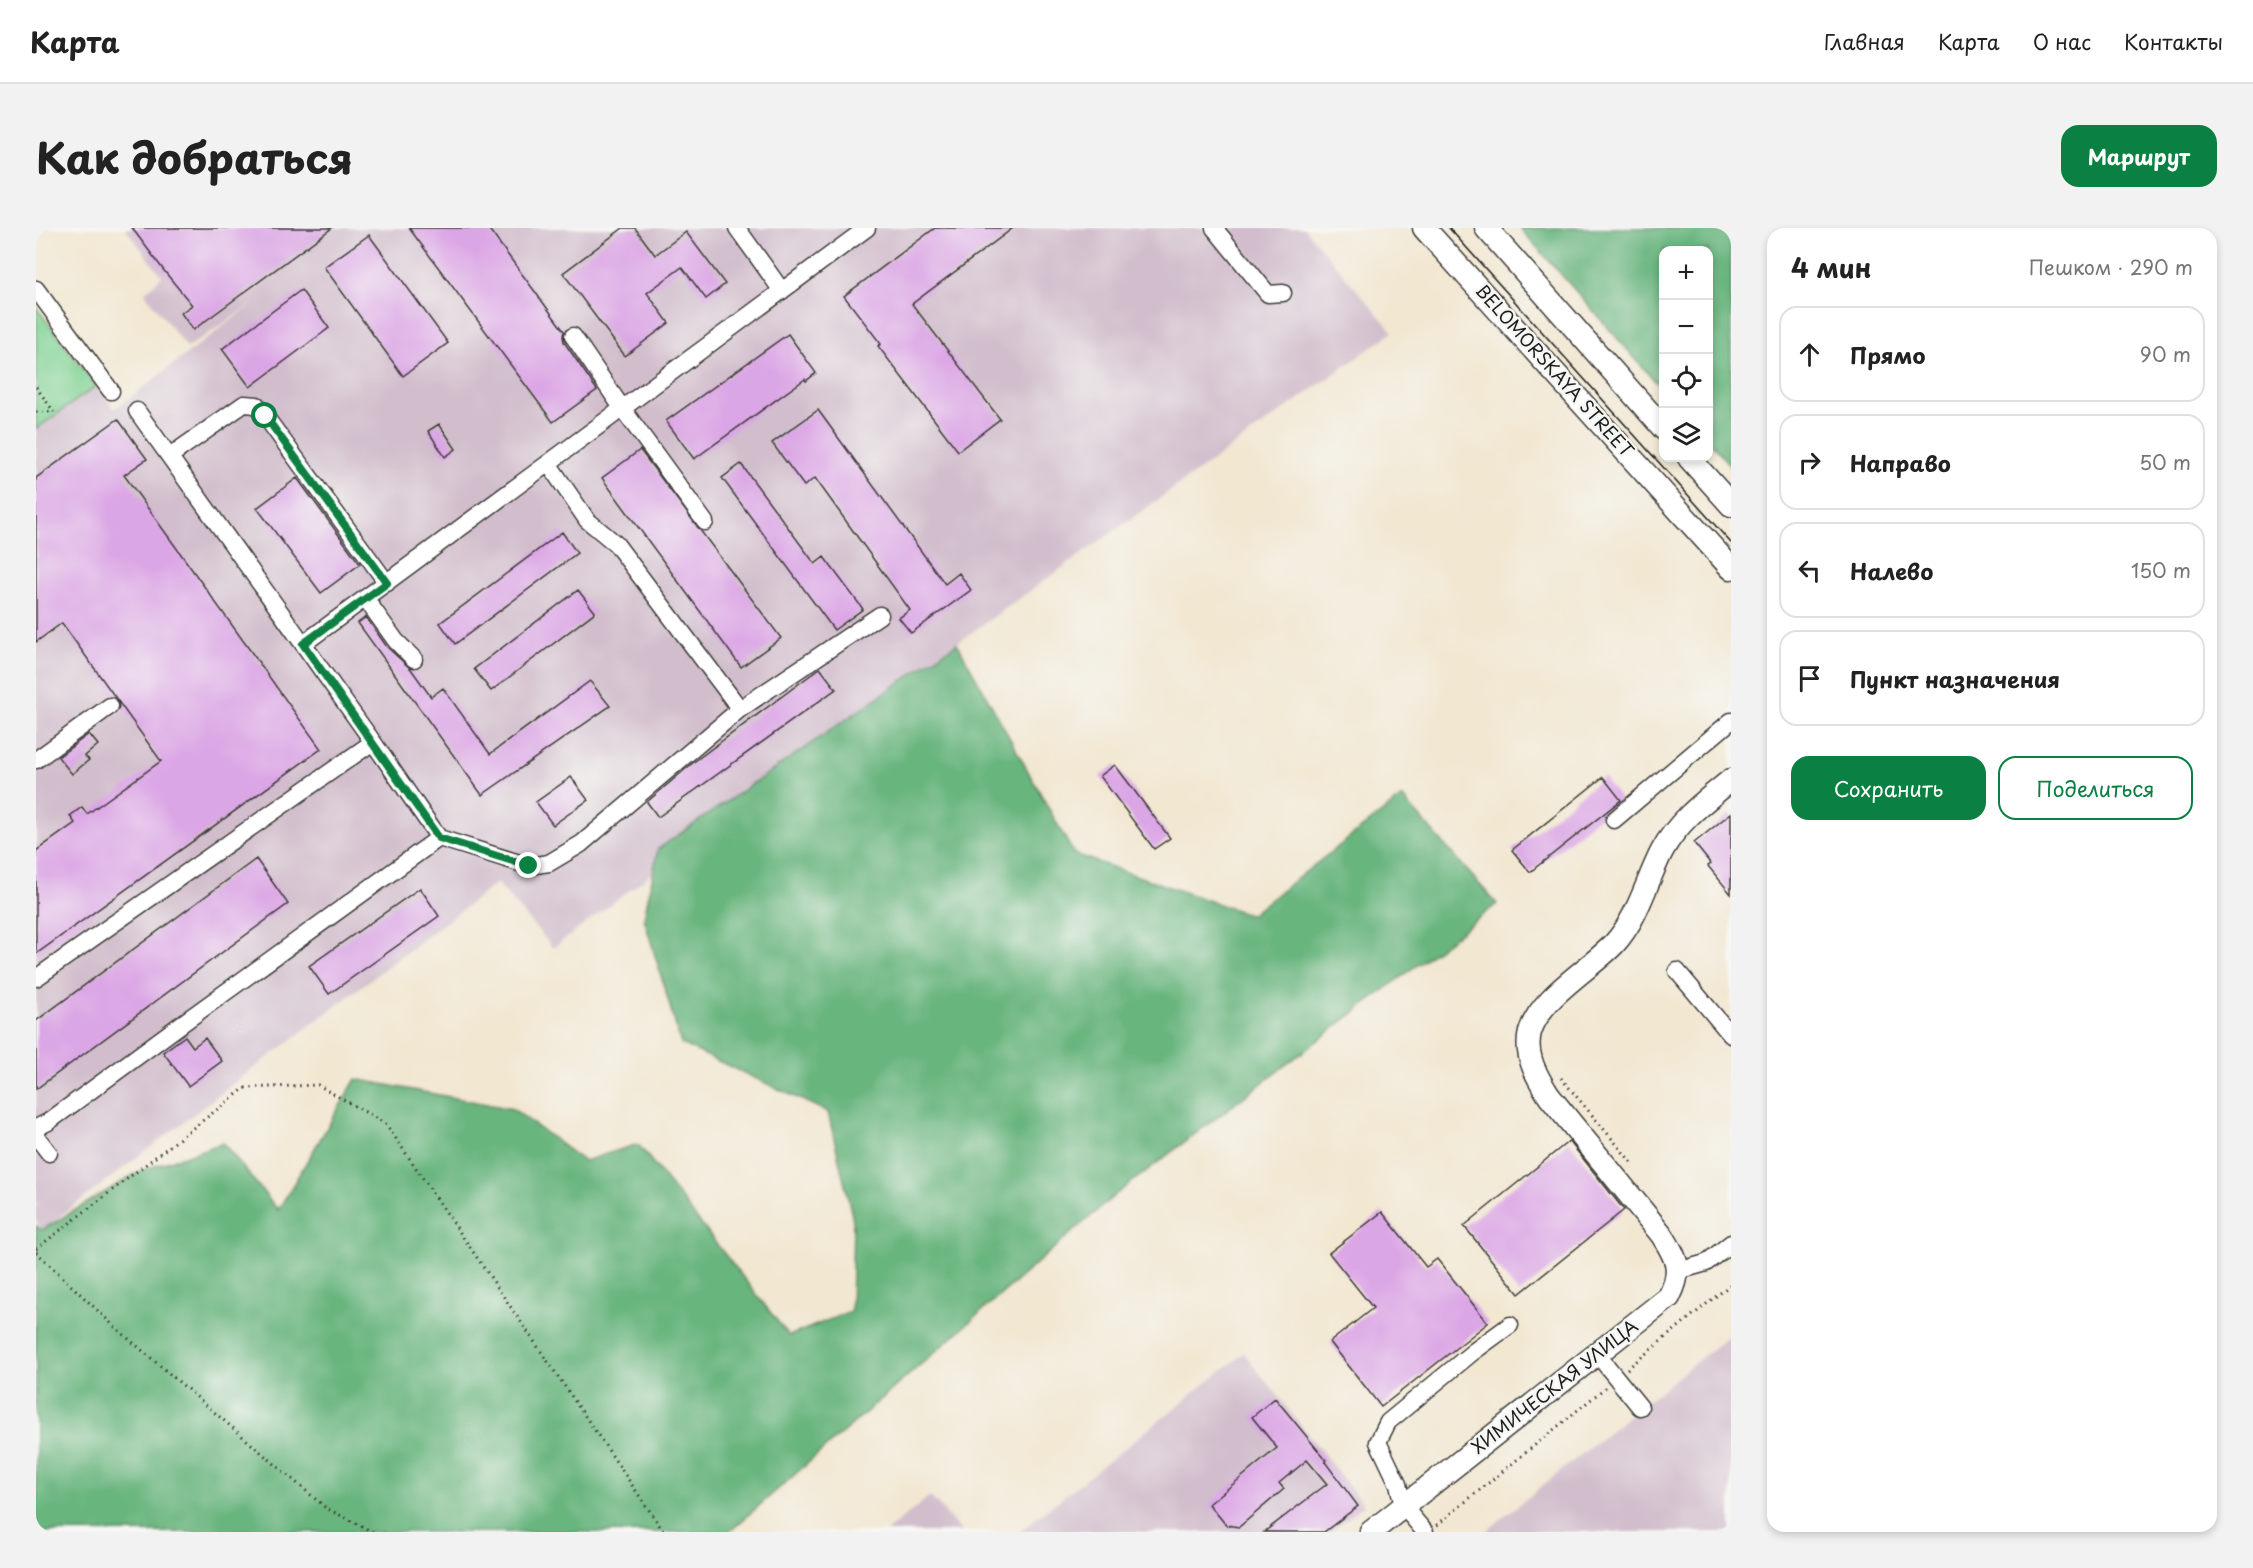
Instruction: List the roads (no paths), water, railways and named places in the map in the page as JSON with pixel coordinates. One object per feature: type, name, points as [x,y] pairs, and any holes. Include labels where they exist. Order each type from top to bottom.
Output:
[{"type":"main road","name":"BELOMORSKAYA STREET","points":[[1424,228],[1731,568]]},
{"type":"main road","points":[[1486,228],[1659,423]]},
{"type":"main road","points":[[1693,462],[1731,505]]},
{"type":"main road","points":[[1713,548],[1731,582]]},
{"type":"main road","points":[[1678,1270],[1673,1252],[1662,1235],[1549,1096],[1535,1074],[1529,1052],[1530,1035],[1535,1019],[1547,1005],[1615,943],[1630,923],[1662,850],[1681,822],[1727,781]]},
{"type":"main road","name":"ХИМИЧЕСКАЯ УЛИЦА","points":[[1371,1532],[1669,1296],[1676,1283],[1678,1270]]},
{"type":"lane","points":[[737,228],[782,291]]},
{"type":"lane","points":[[303,644],[867,228]]},
{"type":"lane","points":[[1214,228],[1268,294],[1283,293]]},
{"type":"lane","points":[[36,289],[111,391]]},
{"type":"lane","points":[[573,336],[705,522]]},
{"type":"lane","points":[[170,456],[244,404],[256,405],[387,583]]},
{"type":"lane","points":[[137,411],[439,838],[529,866],[549,863],[581,844],[740,709],[880,615]]},
{"type":"lane","points":[[548,464],[587,520],[616,544],[740,709]]},
{"type":"lane","points":[[365,598],[396,642],[414,659]]},
{"type":"lane","points":[[36,760],[110,706]]},
{"type":"lane","points":[[1614,820],[1731,721]]},
{"type":"lane","points":[[36,978],[373,742]]},
{"type":"lane","points":[[36,1128],[48,1122],[439,838]]},
{"type":"lane","points":[[1677,971],[1731,1035]]},
{"type":"lane","points":[[36,1136],[49,1153]]},
{"type":"lane","points":[[1678,1270],[1706,1263],[1731,1244]]},
{"type":"lane","points":[[1431,1528],[1403,1506],[1398,1484],[1378,1442],[1388,1422],[1510,1324]]},
{"type":"lane","points":[[1597,1354],[1640,1407]]},
{"type":"tram line","points":[[1449,228],[1731,543]]}]
